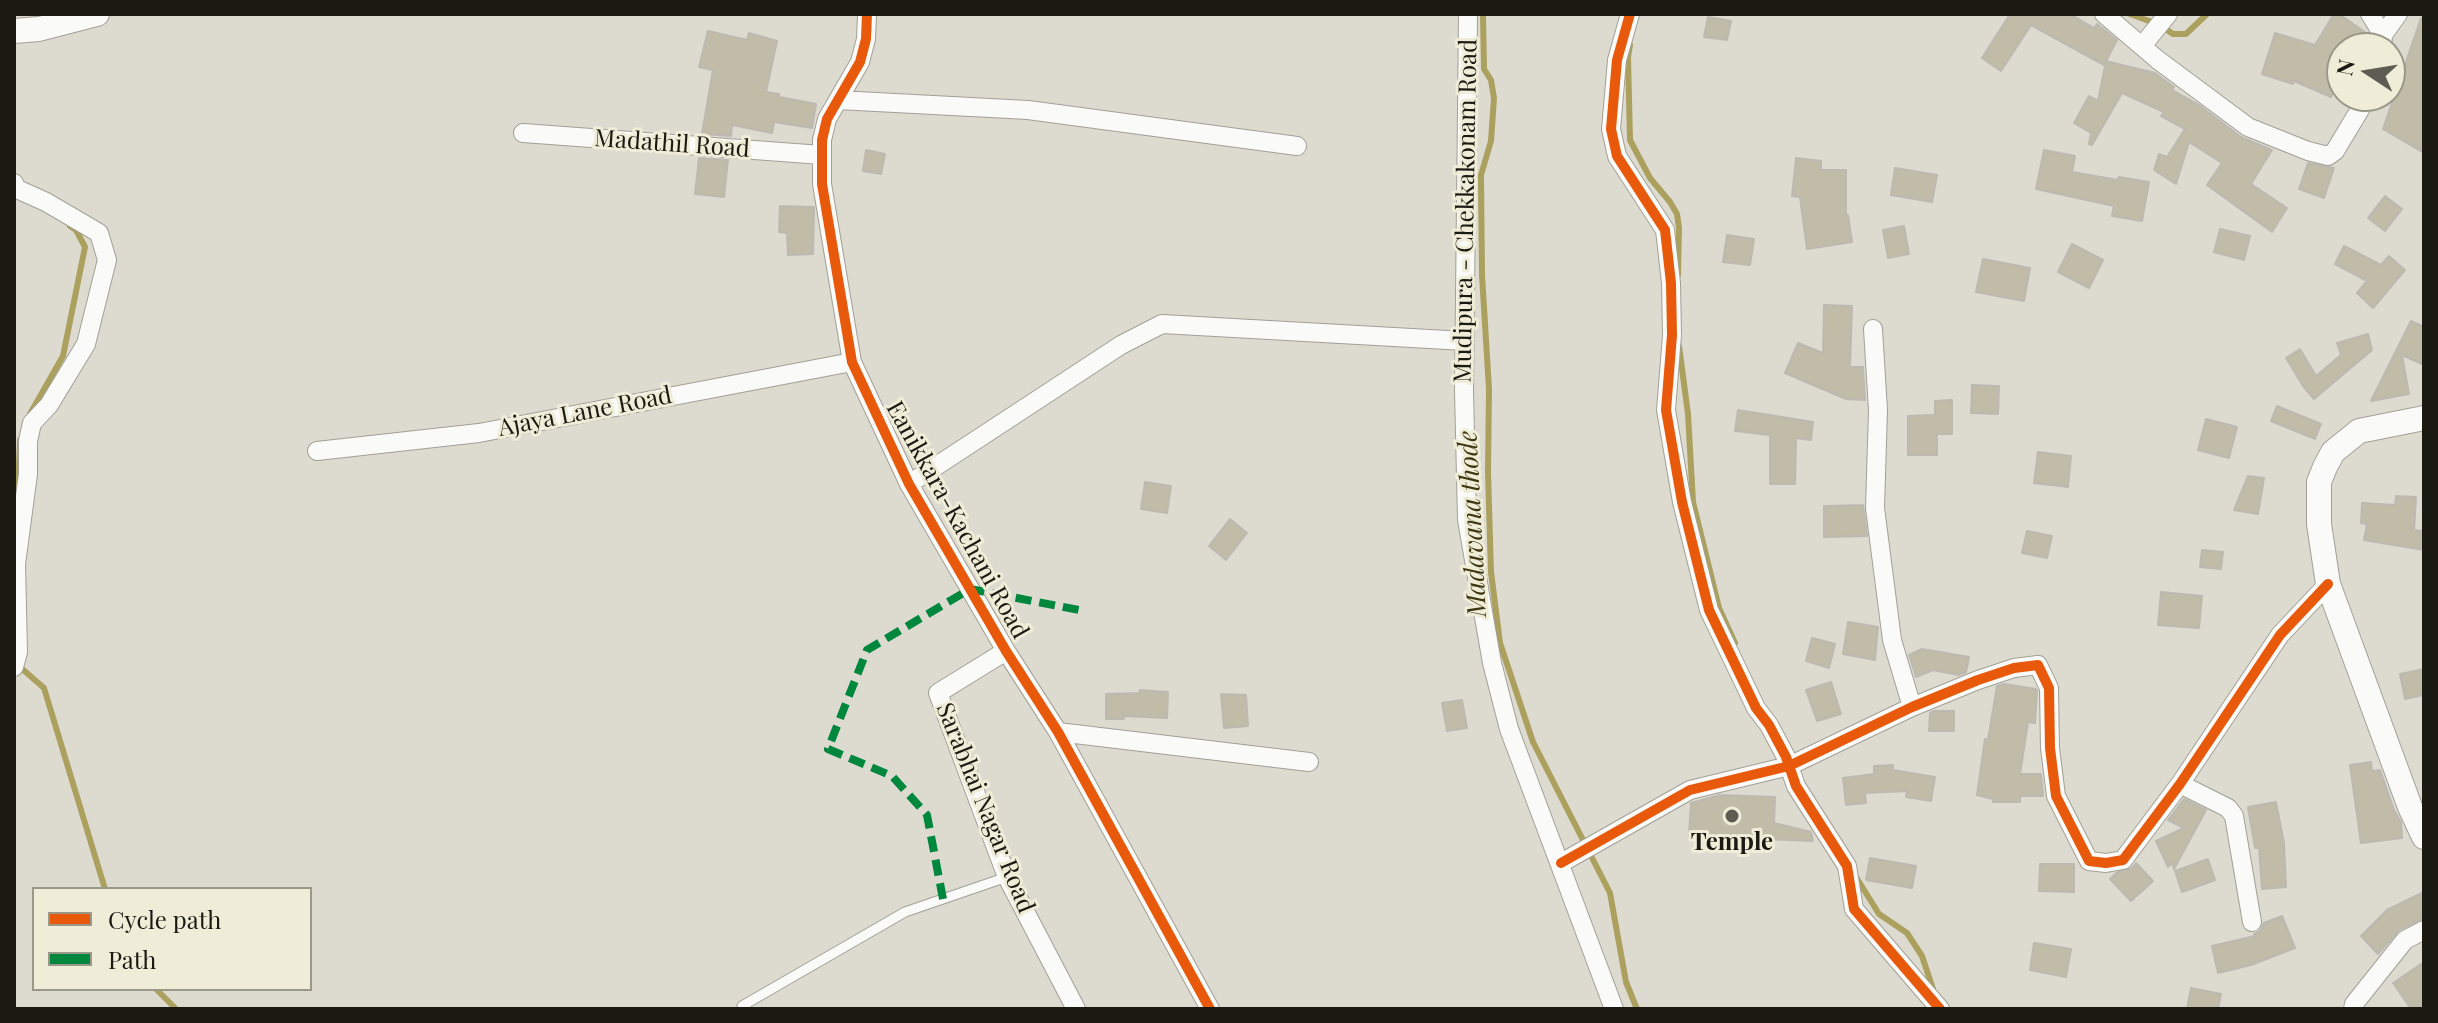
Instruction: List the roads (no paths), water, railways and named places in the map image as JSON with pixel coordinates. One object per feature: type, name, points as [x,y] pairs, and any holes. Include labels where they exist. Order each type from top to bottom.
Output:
[{"type":"main road","points":[[14,31],[39,29],[97,14]]},
{"type":"main road","points":[[2424,418],[2359,431],[2333,452],[2319,482],[2319,524],[2328,584],[2410,807],[2424,837]]},
{"type":"street","name":"Eanikkara-Kachani Road","points":[[867,14],[866,39],[860,62],[827,119],[822,140],[822,184],[852,362],[909,484],[1006,651],[1058,732],[1210,1009]]},
{"type":"street","name":"Mudipura - Chekkakonam Road","points":[[1468,14],[1467,520],[1492,663],[1509,729],[1614,1009]]},
{"type":"street","points":[[1630,14],[1617,60],[1611,129],[1617,156],[1665,230],[1671,283],[1672,335],[1666,410],[1690,541],[1709,610],[1800,792],[1847,866],[1854,909],[1940,1009]]},
{"type":"street","points":[[2104,14],[2248,127],[2318,154],[2328,156],[2335,151],[2358,112]]},
{"type":"street","points":[[2142,46],[2168,14]]},
{"type":"street","points":[[2388,32],[2398,14]]},
{"type":"street","points":[[838,100],[1028,110],[1297,146]]},
{"type":"street","name":"Madathil Road","points":[[523,133],[822,155]]},
{"type":"street","points":[[14,183],[17,189],[99,233],[107,260],[86,344],[49,405],[32,423],[16,564],[18,652],[14,667]]},
{"type":"street","points":[[909,484],[1121,345],[1162,324],[1465,341]]},
{"type":"street","points":[[1873,329],[1878,410],[1875,508],[1892,640],[1912,707]]},
{"type":"street","name":"Ajaya Lane Road","points":[[317,451],[479,433],[852,362]]},
{"type":"street","points":[[1561,863],[1690,790],[1789,766],[1912,707],[2002,672],[2038,665],[2049,688],[2050,748],[2056,796],[2089,861],[2106,863],[2123,860],[2180,784],[2280,635],[2328,584]]},
{"type":"street","name":"Sarabhai Nagar Road","points":[[1006,651],[938,693],[1007,877],[1076,1009]]},
{"type":"street","points":[[1058,732],[1309,762]]},
{"type":"street","points":[[2180,784],[2228,808],[2234,816],[2252,922]]},
{"type":"street","points":[[2353,1009],[2405,940],[2424,930]]},
{"type":"lane","points":[[742,1006],[905,912],[1007,877]]},
{"type":"waterway","name":"Madavana thode","points":[[1483,14],[1484,69],[1491,80],[1494,98],[1491,141],[1481,175],[1482,275],[1489,389],[1491,572],[1500,643],[1533,742],[1610,893],[1626,982],[1637,1009]]},
{"type":"waterway","points":[[2130,14],[2160,25],[2173,34],[2186,34],[2207,14]]},
{"type":"waterway","points":[[1630,45],[1630,140],[1650,178],[1677,214],[1678,275]]},
{"type":"waterway","points":[[30,414],[63,356],[85,247],[76,230],[70,226]]},
{"type":"waterway","points":[[1679,346],[1688,414],[1693,502],[1719,608],[1735,643]]},
{"type":"waterway","points":[[18,488],[20,440]]},
{"type":"waterway","points":[[20,667],[44,688],[104,887]]},
{"type":"waterway","points":[[1856,877],[1879,914],[1907,933],[1922,956],[1933,989]]},
{"type":"waterway","points":[[158,991],[176,1009]]},
{"type":"place","name":"Temple","points":[[1732,816]]}]
